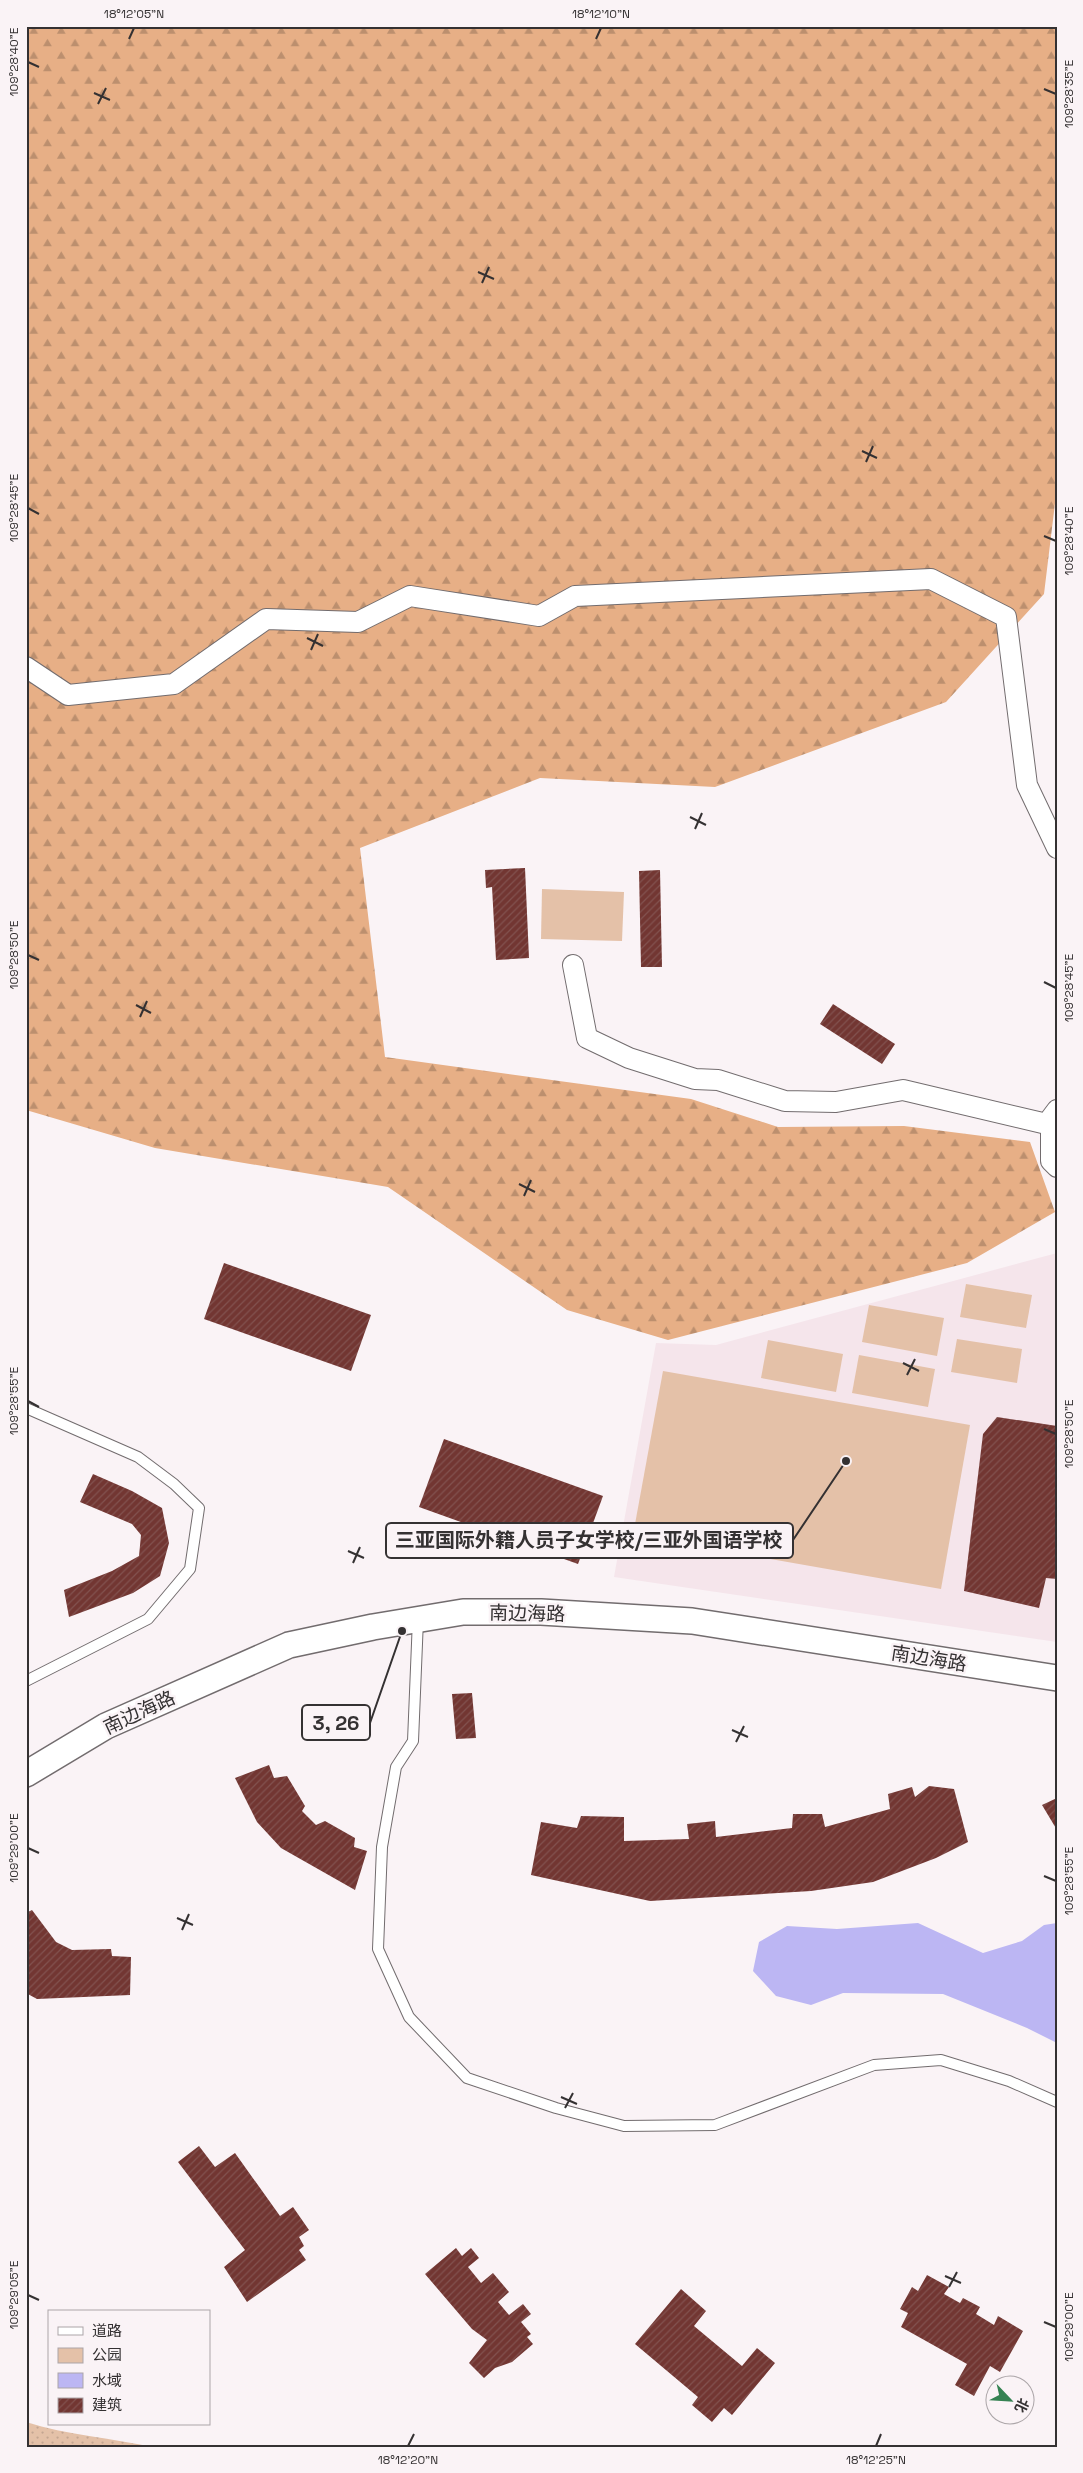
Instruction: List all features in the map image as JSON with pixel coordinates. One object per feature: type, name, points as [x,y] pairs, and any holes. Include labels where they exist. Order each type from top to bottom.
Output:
[{"type":"street","points":[[26,667],[68,695],[174,684],[266,618],[358,622],[410,596],[539,616],[575,596],[931,579],[1006,617],[1027,785],[1057,848]]},
{"type":"street","points":[[573,965],[586,1038],[629,1058],[695,1079],[718,1080],[786,1101],[836,1102],[903,1090],[1054,1118],[1051,1161],[1057,1167]]},
{"type":"street","name":"南边海路","points":[[26,1774],[106,1726],[289,1645],[418,1619],[463,1612],[541,1612],[692,1620],[1057,1678]]},
{"type":"lane","points":[[26,1408],[138,1457],[174,1484],[199,1508],[190,1569],[148,1619],[26,1680]]},
{"type":"lane","points":[[418,1619],[413,1741],[396,1768],[392,1785],[382,1847],[378,1949],[409,2017],[467,2078],[556,2108],[624,2126],[716,2125],[874,2065],[941,2060],[1009,2081],[1057,2102]]},
{"type":"shaded area","points":[[1057,1253],[1057,1642],[614,1577],[656,1343],[716,1345]]},
{"type":"green space","points":[[26,26],[1057,26],[1057,487],[1044,594],[946,702],[715,787],[540,778],[360,848],[385,1057],[691,1099],[778,1127],[904,1126],[1030,1142],[1055,1212],[967,1263],[668,1340],[567,1310],[388,1187],[155,1148],[26,1110]]},
{"type":"green space","points":[[542,889],[624,892],[622,941],[541,939]]},
{"type":"green space","points":[[966,1284],[1032,1295],[1026,1328],[960,1317]]},
{"type":"green space","points":[[869,1305],[944,1318],[937,1356],[862,1342]]},
{"type":"green space","points":[[957,1339],[1022,1349],[1017,1383],[951,1372]]},
{"type":"green space","points":[[768,1340],[843,1354],[836,1392],[761,1378]]},
{"type":"green space","points":[[859,1355],[935,1369],[928,1407],[852,1393]]},
{"type":"green space","points":[[663,1371],[970,1425],[941,1589],[633,1535]]},
{"type":"green space","points":[[26,2422],[57,2430],[153,2447],[26,2447]]},
{"type":"water","points":[[918,1923],[983,1953],[1022,1941],[1044,1925],[1057,1923],[1057,2043],[1027,2028],[943,1994],[843,1993],[811,2005],[776,1996],[753,1971],[759,1942],[787,1926],[837,1929]]},
{"type":"building","points":[[525,868],[529,958],[496,960],[492,887],[486,888],[485,870]]},
{"type":"building","points":[[660,870],[662,967],[641,967],[639,871]]},
{"type":"building","points":[[833,1004],[895,1044],[882,1064],[820,1024]]},
{"type":"building","points":[[224,1263],[371,1315],[351,1371],[204,1319]]},
{"type":"building","points":[[997,1417],[1057,1426],[1057,1579],[1046,1578],[1039,1608],[964,1591],[983,1434]]},
{"type":"building","points":[[444,1439],[603,1496],[578,1564],[419,1507]]},
{"type":"building","points":[[93,1474],[132,1491],[162,1508],[169,1543],[160,1576],[133,1593],[69,1617],[64,1590],[112,1571],[139,1556],[141,1535],[132,1524],[80,1502]]},
{"type":"building","points":[[472,1693],[476,1738],[456,1739],[452,1694]]},
{"type":"building","points":[[269,1765],[274,1778],[287,1776],[305,1806],[302,1811],[316,1825],[325,1821],[355,1838],[354,1847],[367,1851],[355,1890],[281,1848],[257,1822],[235,1778]]},
{"type":"building","points":[[929,1786],[954,1789],[968,1842],[936,1858],[873,1882],[811,1891],[650,1901],[531,1875],[541,1822],[577,1828],[581,1816],[624,1817],[624,1841],[689,1839],[687,1824],[715,1821],[716,1837],[792,1828],[793,1814],[822,1814],[825,1827],[890,1809],[888,1794],[912,1787],[915,1797]]},
{"type":"building","points":[[1057,1798],[1057,1830],[1042,1805]]},
{"type":"building","points":[[32,1910],[56,1942],[72,1950],[111,1949],[112,1956],[131,1957],[130,1995],[37,1999],[26,1993],[26,1913]]},
{"type":"building","points":[[199,2146],[215,2167],[235,2153],[280,2216],[293,2207],[309,2230],[299,2237],[304,2246],[299,2250],[306,2260],[247,2302],[224,2267],[245,2250],[178,2162]]},
{"type":"building","points":[[456,2248],[462,2256],[471,2248],[479,2258],[468,2267],[481,2283],[493,2273],[509,2292],[498,2302],[509,2315],[523,2304],[531,2314],[521,2322],[531,2334],[527,2337],[533,2344],[512,2362],[495,2368],[484,2378],[469,2363],[487,2340],[472,2329],[425,2274]]},
{"type":"building","points":[[927,2275],[949,2287],[944,2294],[960,2303],[963,2298],[980,2307],[976,2314],[994,2325],[998,2316],[1023,2331],[1000,2372],[990,2366],[974,2396],[955,2385],[967,2364],[901,2327],[908,2313],[900,2309],[912,2287],[918,2291]]},
{"type":"building","points":[[681,2289],[706,2311],[694,2326],[742,2366],[757,2348],[775,2363],[732,2415],[724,2408],[712,2422],[692,2405],[698,2397],[635,2344]]},
{"type":"place","name":"三亚国际外籍人员子女学校/三亚外国语学校","points":[[846,1461]]},
{"type":"place","name":"3, 26","points":[[402,1631]]}]
